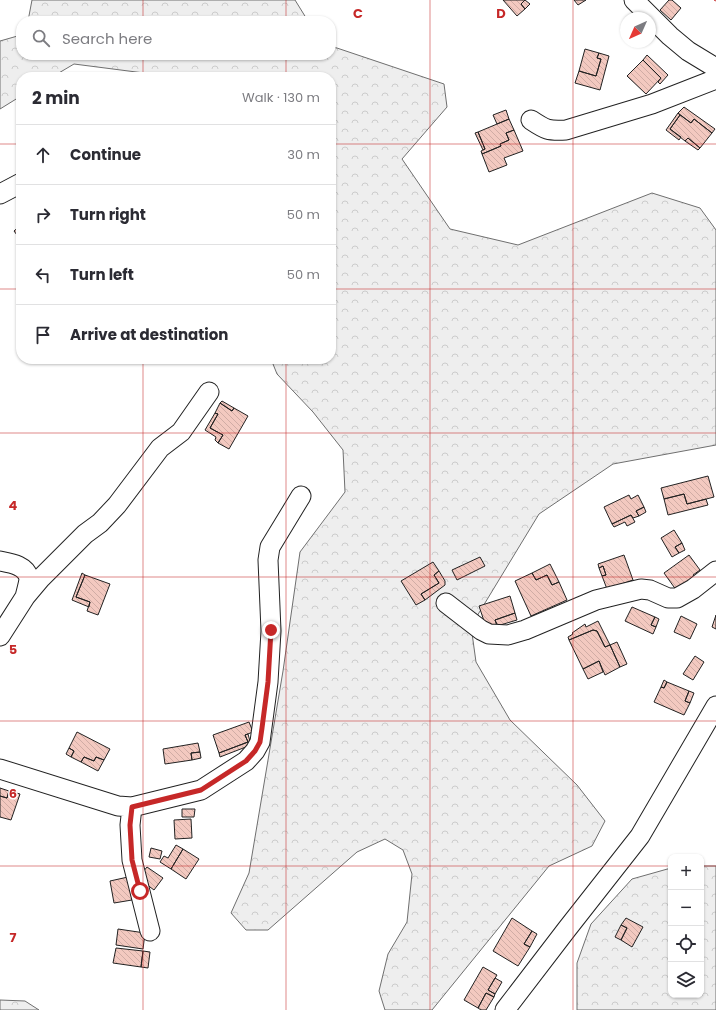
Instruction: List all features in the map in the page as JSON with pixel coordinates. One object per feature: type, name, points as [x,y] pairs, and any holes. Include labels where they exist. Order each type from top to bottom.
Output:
[{"type":"street","points":[[634,0],[670,36],[688,51],[716,68]]},
{"type":"street","points":[[531,120],[544,129],[552,131],[566,130],[652,104],[716,79]]},
{"type":"street","points":[[0,194],[16,186]]},
{"type":"street","points":[[0,636],[25,597],[46,572],[85,534],[100,523],[117,505],[160,448],[181,432],[209,392]]},
{"type":"street","points":[[0,769],[111,804],[132,807],[201,790],[246,761],[255,751],[260,742],[268,682],[271,630],[268,560],[270,547],[301,496]]},
{"type":"street","points":[[0,560],[18,565],[24,569],[29,578],[25,597]]},
{"type":"street","points":[[446,603],[481,630],[489,634],[508,635],[525,630],[596,600],[641,589],[650,590],[668,598],[677,598],[694,589],[716,571]]},
{"type":"street","points":[[505,1010],[640,836],[716,706]]},
{"type":"street","points":[[132,807],[130,825],[132,860],[150,931]]},
{"type":"green space","points":[[32,0],[295,0],[305,16],[29,16]]},
{"type":"green space","points":[[16,36],[16,60],[336,60],[336,48],[444,84],[447,107],[402,159],[450,229],[518,245],[652,193],[700,208],[716,230],[716,445],[613,464],[539,514],[471,626],[476,662],[510,720],[577,785],[605,821],[592,846],[549,866],[432,1010],[385,1010],[379,991],[388,954],[407,922],[412,874],[403,850],[385,839],[357,852],[268,930],[246,930],[231,913],[249,873],[283,671],[300,552],[345,492],[343,450],[313,412],[277,374],[273,364],[336,364],[336,72],[136,72],[74,64],[60,72],[16,72],[16,99],[0,109],[0,41]]},
{"type":"green space","points":[[704,866],[716,866],[716,1010],[577,1010],[577,963],[591,924],[632,879],[668,869],[668,998],[704,998]]},
{"type":"green space","points":[[0,1000],[25,1001],[39,1010],[0,1010]]},
{"type":"building","points":[[503,0],[525,0],[521,4],[525,9],[517,16]]},
{"type":"building","points":[[525,0],[530,4],[525,9],[521,4]]},
{"type":"building","points":[[574,0],[586,0],[578,5]]},
{"type":"building","points":[[669,0],[672,0],[681,8],[671,20],[660,10]]},
{"type":"building","points":[[585,49],[599,53],[597,58],[601,59],[596,76],[579,71]]},
{"type":"building","points":[[599,53],[609,56],[600,90],[575,83],[579,71],[596,76],[601,59],[597,58]]},
{"type":"building","points":[[647,55],[668,75],[660,84],[658,82],[661,78],[643,60]]},
{"type":"building","points":[[643,60],[661,78],[646,94],[627,76]]},
{"type":"building","points":[[684,107],[715,129],[712,133],[694,119],[691,123],[678,113]]},
{"type":"building","points":[[506,110],[509,119],[497,124],[493,115]]},
{"type":"building","points":[[678,113],[680,115],[670,129],[681,137],[679,140],[666,130]]},
{"type":"building","points":[[680,115],[691,123],[694,119],[712,133],[700,148],[688,138],[685,141],[670,129]]},
{"type":"building","points":[[509,119],[514,130],[506,133],[509,140],[500,144],[501,146],[482,154],[481,151],[485,149],[478,132]]},
{"type":"building","points":[[514,130],[523,151],[504,158],[507,165],[489,172],[482,154],[501,146],[500,144],[509,140],[506,133]]},
{"type":"building","points":[[478,132],[485,149],[483,150],[475,133]]},
{"type":"building","points":[[688,138],[700,148],[698,150],[685,141]]},
{"type":"building","points":[[222,401],[234,408],[232,411],[220,403]]},
{"type":"building","points":[[220,403],[232,411],[234,408],[248,416],[229,449],[218,443],[223,435],[210,428],[218,414],[215,413]]},
{"type":"building","points":[[215,413],[218,414],[210,428],[223,435],[218,443],[215,440],[216,437],[205,430]]},
{"type":"building","points":[[708,476],[714,497],[687,504],[684,494],[664,499],[661,488]]},
{"type":"building","points":[[684,494],[687,504],[706,499],[708,505],[668,515],[664,499]]},
{"type":"building","points":[[629,495],[631,499],[638,495],[644,507],[636,511],[639,516],[633,518],[631,515],[612,524],[604,507]]},
{"type":"building","points":[[644,507],[646,512],[639,516],[636,511]]},
{"type":"building","points":[[631,515],[635,522],[627,526],[625,522],[614,527],[612,524]]},
{"type":"building","points":[[674,530],[682,543],[675,547],[679,553],[672,557],[661,538]]},
{"type":"building","points":[[682,543],[685,550],[679,553],[675,547]]},
{"type":"building","points":[[624,555],[633,580],[607,589],[602,576],[606,575],[603,566],[599,568],[598,564]]},
{"type":"building","points":[[689,555],[700,570],[693,575],[697,581],[679,594],[664,573]]},
{"type":"building","points":[[480,557],[485,566],[457,580],[452,570]]},
{"type":"building","points":[[433,562],[439,571],[434,575],[439,583],[421,594],[425,600],[416,605],[401,581]]},
{"type":"building","points":[[550,564],[559,582],[552,585],[547,575],[536,580],[532,573]]},
{"type":"building","points":[[603,566],[606,575],[602,576],[599,568]]},
{"type":"building","points":[[439,571],[445,581],[445,585],[425,600],[421,594],[439,583],[434,575]]},
{"type":"building","points":[[82,573],[85,575],[76,597],[90,602],[89,607],[72,600]]},
{"type":"building","points":[[532,573],[536,580],[547,575],[552,585],[559,582],[567,600],[531,616],[515,581]]},
{"type":"building","points":[[85,575],[110,584],[98,615],[87,611],[90,602],[76,597]]},
{"type":"building","points":[[510,596],[515,613],[495,620],[497,624],[486,627],[479,606]]},
{"type":"building","points":[[632,607],[655,617],[651,625],[656,627],[653,634],[625,621]]},
{"type":"building","points":[[515,613],[517,620],[497,626],[495,620]]},
{"type":"building","points":[[716,615],[716,629],[712,627]]},
{"type":"building","points":[[681,616],[697,624],[690,639],[674,632]]},
{"type":"building","points":[[655,617],[659,619],[656,627],[651,625]]},
{"type":"building","points":[[598,621],[610,645],[605,647],[597,631],[593,630],[569,640],[568,637],[573,634],[572,633],[585,624],[586,627]]},
{"type":"building","points":[[593,630],[597,631],[605,647],[610,645],[620,667],[605,675],[599,661],[583,669],[569,640]]},
{"type":"building","points":[[617,642],[627,664],[620,667],[610,645]]},
{"type":"building","points":[[695,656],[704,662],[693,680],[683,674]]},
{"type":"building","points":[[599,661],[603,672],[588,679],[583,669]]},
{"type":"building","points":[[664,680],[667,682],[664,688],[661,687]]},
{"type":"building","points":[[667,682],[689,691],[685,701],[690,703],[684,715],[654,702],[661,687],[664,688]]},
{"type":"building","points":[[689,691],[694,693],[690,703],[685,701]]},
{"type":"building","points":[[249,722],[253,732],[245,735],[248,742],[219,753],[213,735]]},
{"type":"building","points":[[77,732],[110,749],[104,760],[96,757],[94,761],[84,757],[81,762],[71,757],[74,751],[69,748]]},
{"type":"building","points":[[248,734],[251,745],[220,757],[219,753],[248,742],[245,735]]},
{"type":"building","points":[[198,743],[200,752],[191,753],[192,760],[165,764],[163,749]]},
{"type":"building","points":[[69,748],[74,751],[71,757],[66,754]]},
{"type":"building","points":[[200,752],[201,758],[192,760],[191,753]]},
{"type":"building","points":[[84,757],[94,761],[96,757],[104,760],[98,771],[81,762]]},
{"type":"building","points":[[0,788],[9,791],[7,798],[0,796]]},
{"type":"building","points":[[9,791],[20,794],[11,820],[0,817],[0,796],[7,798]]},
{"type":"building","points":[[182,809],[195,809],[194,817],[182,817]]},
{"type":"building","points":[[191,819],[192,838],[175,839],[174,820]]},
{"type":"building","points":[[176,845],[183,849],[171,869],[160,862],[164,856],[168,858]]},
{"type":"building","points":[[151,848],[162,851],[160,859],[149,857]]},
{"type":"building","points":[[183,849],[199,859],[186,879],[171,869]]},
{"type":"building","points":[[147,867],[163,878],[154,890],[138,878]]},
{"type":"building","points":[[128,877],[132,900],[114,903],[110,881]]},
{"type":"building","points":[[512,918],[532,931],[524,944],[530,947],[518,966],[493,951]]},
{"type":"building","points":[[626,918],[643,927],[632,947],[621,940],[627,928],[621,925]]},
{"type":"building","points":[[621,925],[627,928],[621,940],[615,937]]},
{"type":"building","points":[[118,929],[145,933],[143,949],[116,945]]},
{"type":"building","points":[[532,931],[537,934],[530,947],[524,944]]},
{"type":"building","points":[[116,948],[143,951],[141,967],[113,963]]},
{"type":"building","points":[[143,951],[150,952],[148,968],[141,967]]},
{"type":"building","points":[[483,967],[497,975],[488,990],[495,994],[494,997],[486,993],[478,1008],[464,1000]]},
{"type":"building","points":[[495,978],[502,982],[495,994],[488,990]]},
{"type":"building","points":[[486,993],[494,997],[486,1010],[481,1010],[478,1008]]},
{"type":"route","points":[[140,891],[132,860],[130,825],[132,807],[201,790],[246,761],[255,751],[260,742],[262,728],[268,682],[271,630]]}]
